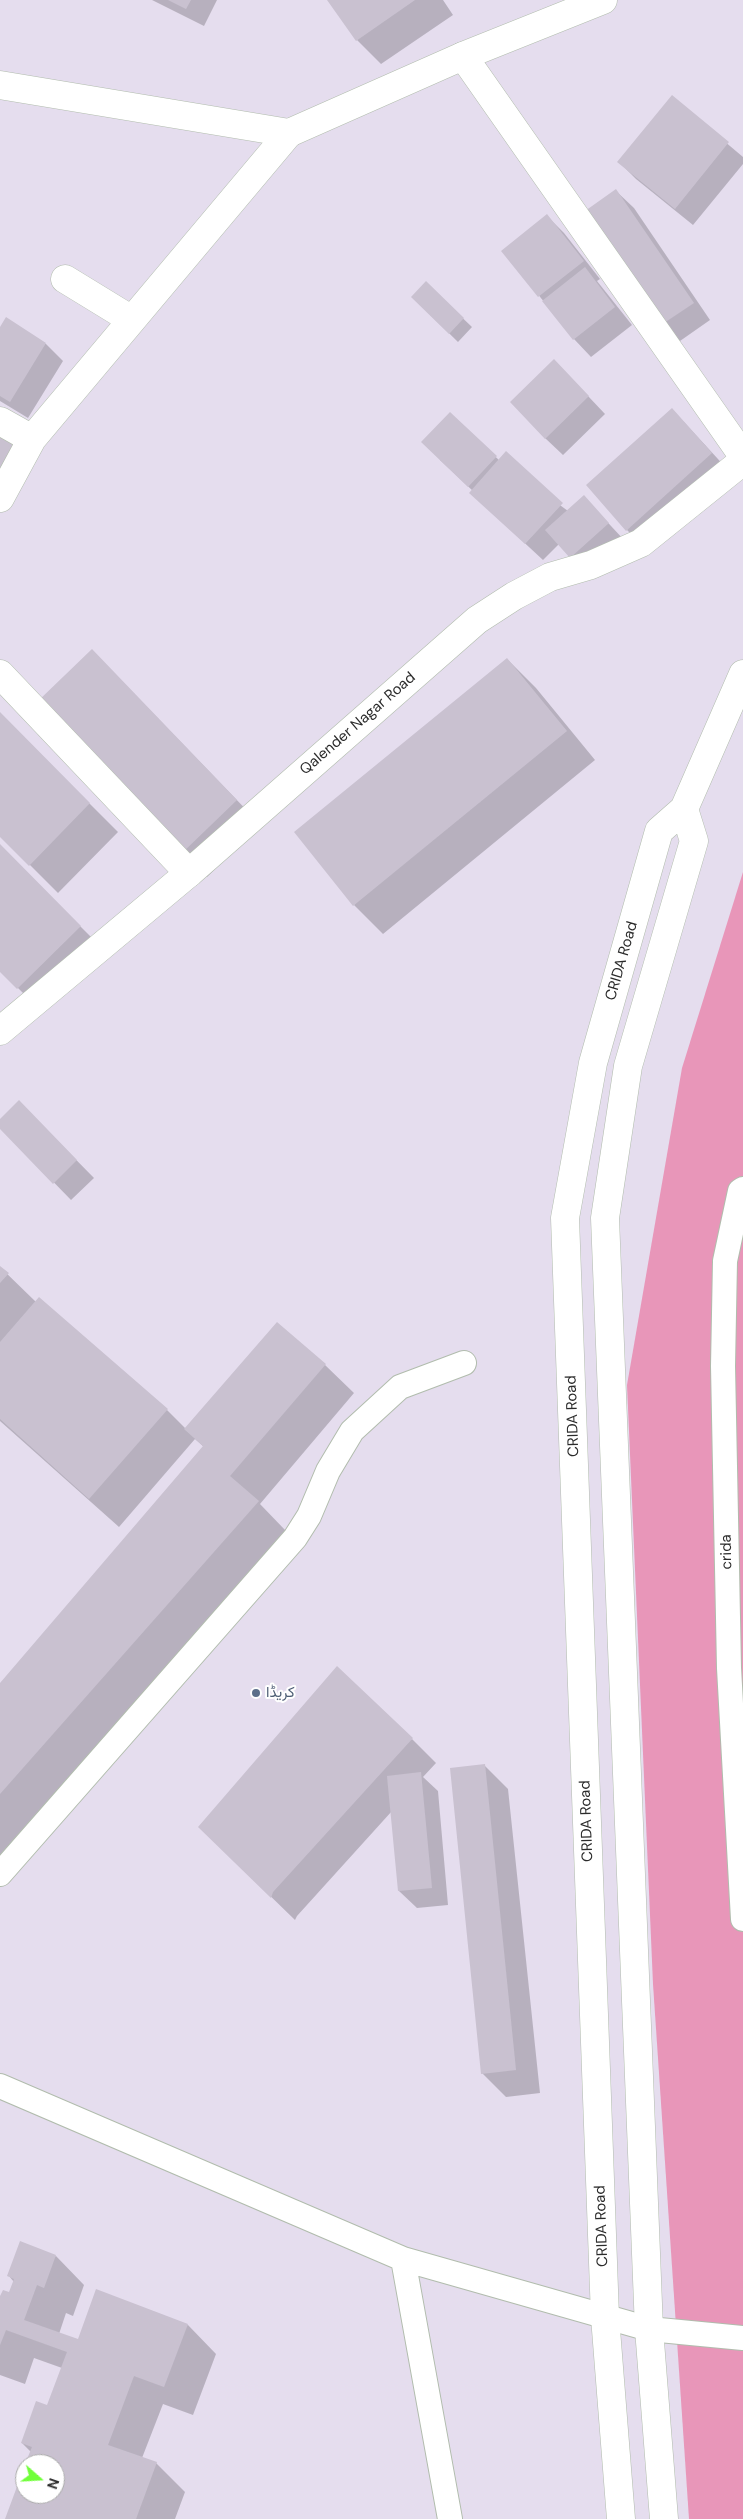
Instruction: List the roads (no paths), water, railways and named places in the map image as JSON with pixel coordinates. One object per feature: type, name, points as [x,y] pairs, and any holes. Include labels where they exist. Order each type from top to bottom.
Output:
[{"type":"main road","points":[[0,498],[32,439],[289,133],[463,56],[603,0]]},
{"type":"main road","points":[[463,56],[743,456]]},
{"type":"main road","points":[[0,85],[289,133]]},
{"type":"main road","points":[[65,279],[132,320]]},
{"type":"main road","points":[[0,421],[32,439]]},
{"type":"main road","name":"Qalender Nagar Road","points":[[0,1031],[188,872],[477,620],[514,596],[550,578],[591,565],[642,543],[743,461]]},
{"type":"main road","points":[[0,674],[188,872]]},
{"type":"main road","name":"CRIDA Road","points":[[621,2519],[606,2317],[565,1218],[593,1063],[659,831],[684,810],[743,674]]},
{"type":"main road","points":[[664,2519],[649,2329],[605,1218],[628,1066],[694,841],[684,810]]},
{"type":"main road","points":[[582,1124],[619,1127]]},
{"type":"lane","name":"crida","points":[[743,1188],[740,1190],[725,1261],[723,1366],[736,1668],[743,1919]]},
{"type":"lane","points":[[0,1874],[294,1538],[309,1516],[328,1471],[352,1432],[400,1386],[464,1363]]},
{"type":"lane","points":[[0,2086],[403,2259],[649,2329],[743,2338]]},
{"type":"lane","points":[[403,2259],[450,2519]]},
{"type":"place","name":"کریڈا","points":[[256,1693]]}]
